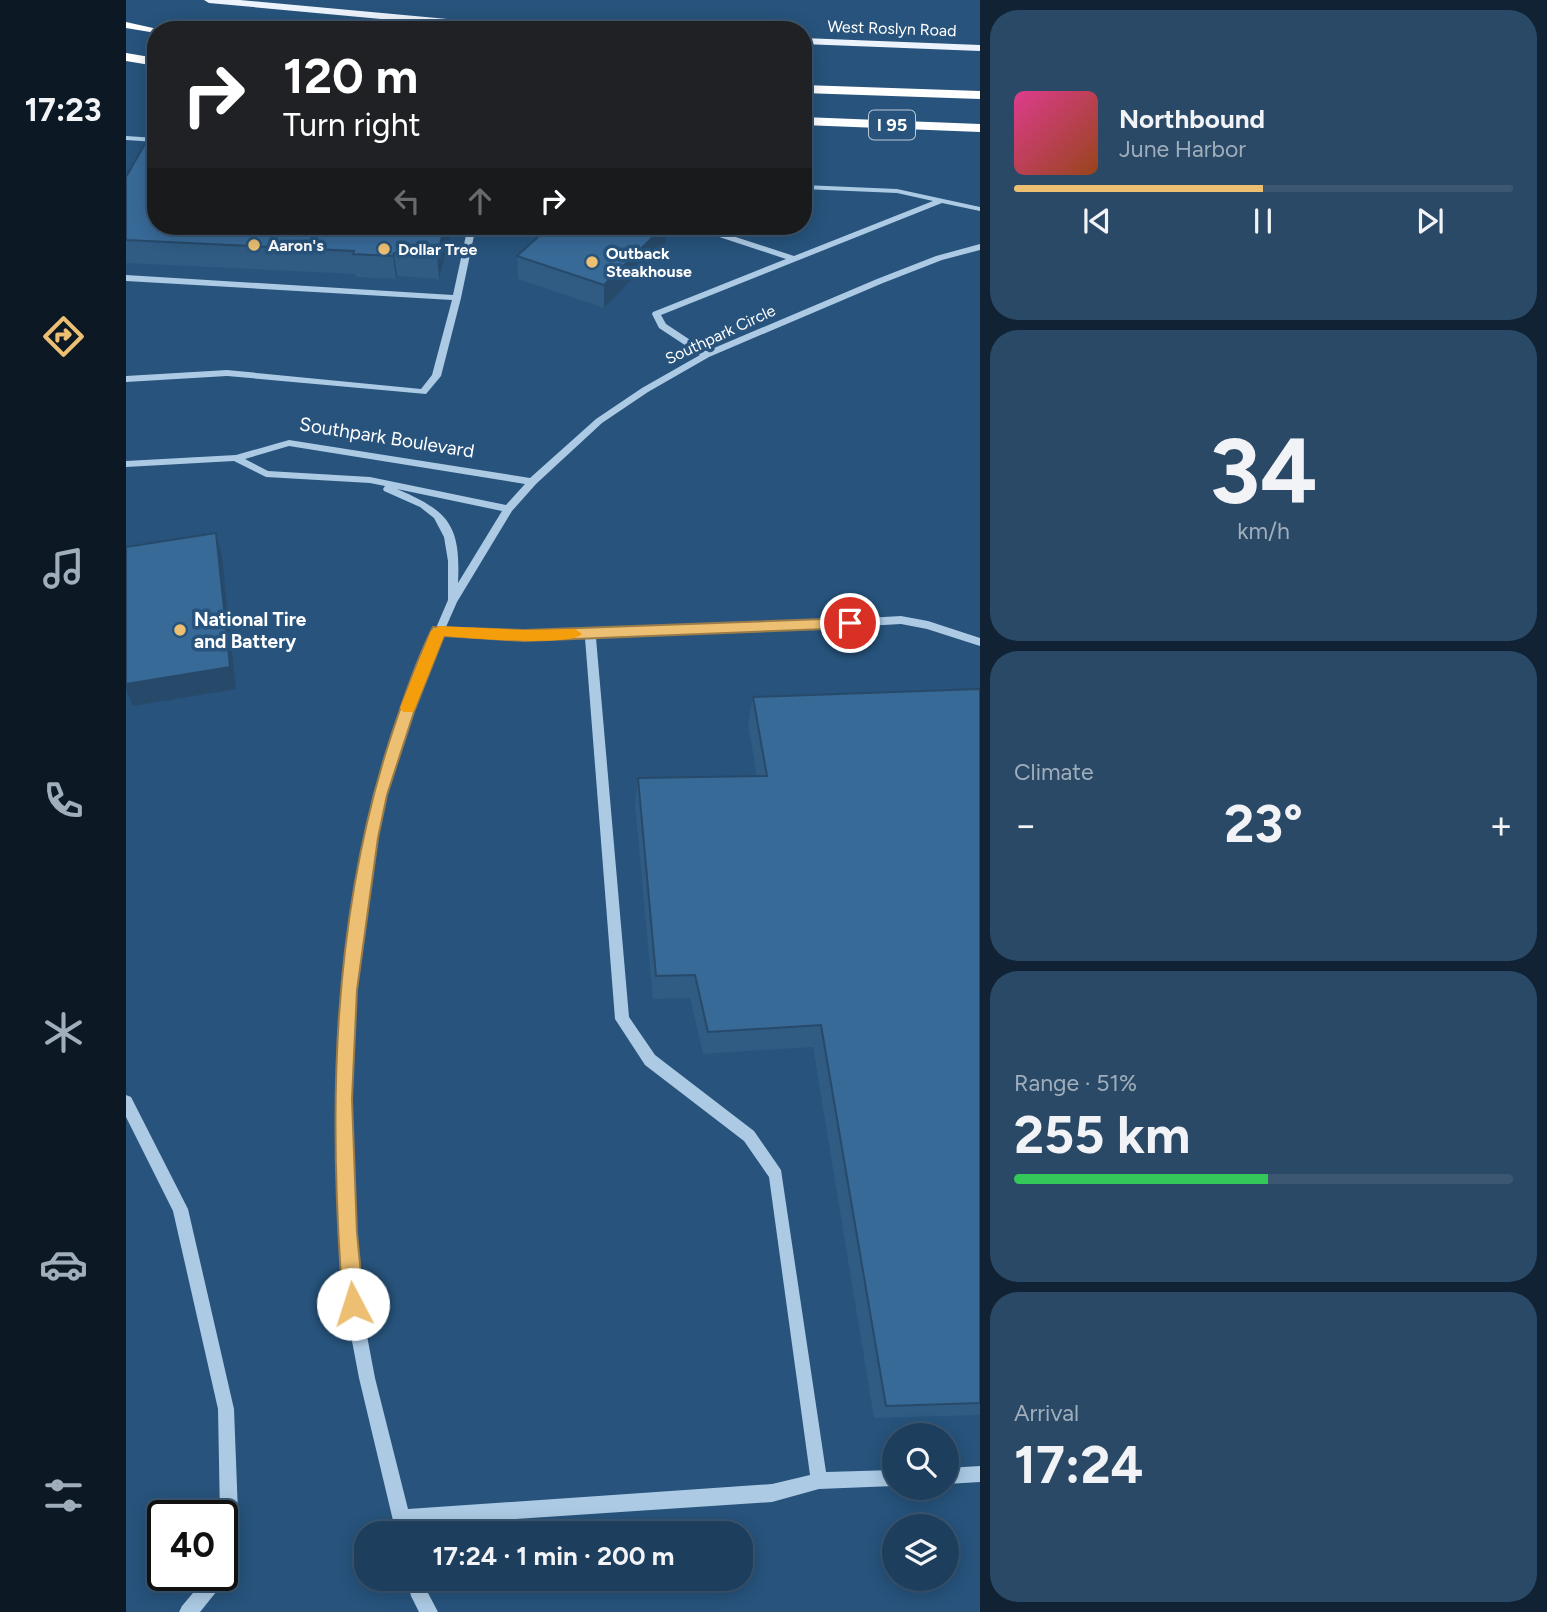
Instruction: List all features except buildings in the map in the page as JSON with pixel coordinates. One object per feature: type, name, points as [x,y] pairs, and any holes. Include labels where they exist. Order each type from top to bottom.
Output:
[{"type":"highway","points":[[126,25],[147,28]]},
{"type":"highway","points":[[126,57],[147,60]]},
{"type":"highway","name":"I 95","points":[[812,89],[980,95]]},
{"type":"highway","name":"I 95","points":[[812,121],[980,128]]},
{"type":"main road","points":[[209,0],[436,21]]},
{"type":"main road","name":"West Roslyn Road","points":[[812,41],[980,48]]},
{"type":"street","points":[[126,138],[147,139]]},
{"type":"street","points":[[812,187],[897,191],[980,209]]},
{"type":"street","points":[[706,355],[662,326],[656,314],[943,200]]},
{"type":"street","points":[[126,379],[227,373],[423,392],[436,376],[470,235]]},
{"type":"street","points":[[722,235],[794,259]]},
{"type":"street","name":"Southpark Circle","points":[[508,509],[532,482],[599,421],[645,390],[706,355],[880,281],[939,258],[980,247]]},
{"type":"street","points":[[126,278],[457,298]]},
{"type":"street","name":"Southpark Boulevard","points":[[126,464],[236,458],[289,443],[532,482]]},
{"type":"street","points":[[236,458],[266,474],[370,480],[508,509],[452,602],[406,712],[379,795],[370,838],[348,990],[344,1040],[347,1220],[353,1304],[367,1378],[402,1521]]},
{"type":"street","points":[[370,480],[430,509],[442,523],[450,539],[454,559],[452,602]]},
{"type":"street","points":[[439,631],[524,636],[901,620],[928,625],[980,642]]},
{"type":"street","points":[[590,634],[622,1019],[650,1060],[749,1136],[776,1175],[819,1480]]},
{"type":"street","points":[[126,1102],[180,1209],[226,1409],[229,1500]]},
{"type":"street","points":[[959,1475],[980,1474]]},
{"type":"street","points":[[449,1521],[772,1493],[819,1480],[882,1478]]},
{"type":"street","points":[[188,1612],[206,1591]]},
{"type":"street","points":[[419,1591],[423,1609]]},
{"type":"slow traffic","points":[[408,708],[439,631],[524,636],[575,634]]},
{"type":"place","name":"Aaron's","points":[[254,245]]},
{"type":"place","name":"Dollar Tree","points":[[384,249]]},
{"type":"place","name":"Outback Steakhouse","points":[[592,262]]},
{"type":"place","name":"National Tire and Battery","points":[[180,630]]},
{"type":"route","points":[[353,1304],[347,1233],[343,1099],[348,990],[370,838],[379,795],[406,712],[439,631],[524,636],[850,623]]}]
